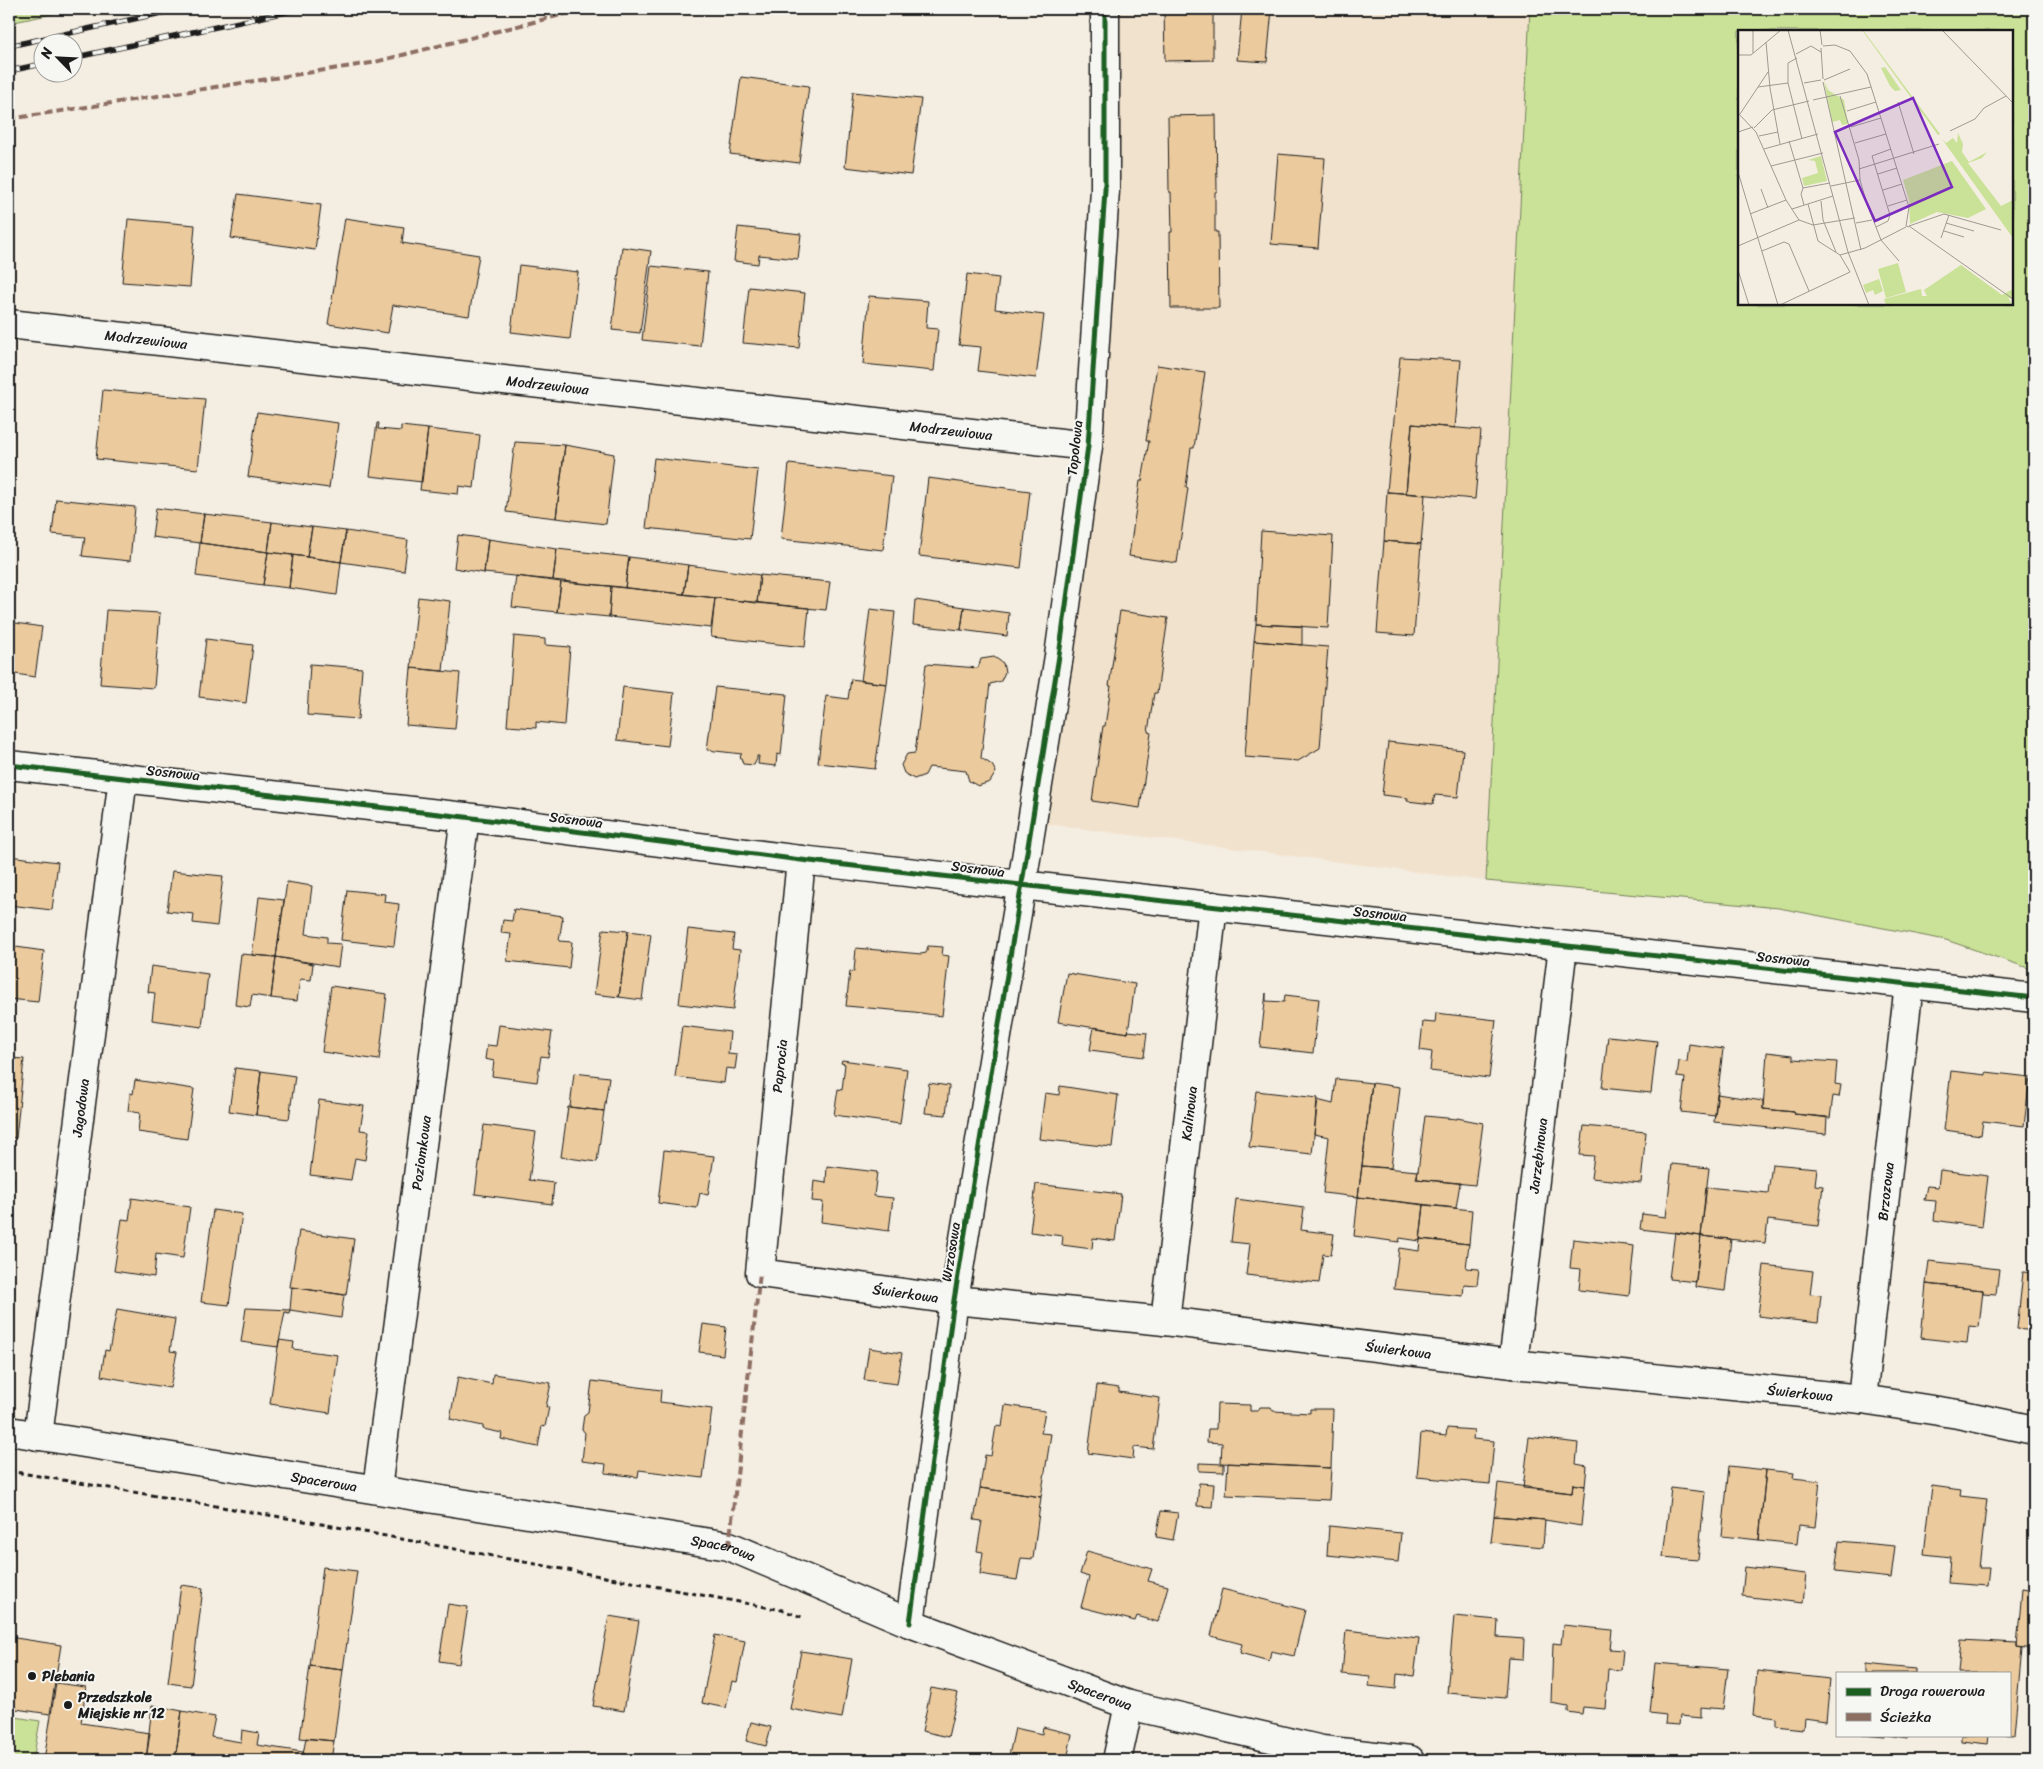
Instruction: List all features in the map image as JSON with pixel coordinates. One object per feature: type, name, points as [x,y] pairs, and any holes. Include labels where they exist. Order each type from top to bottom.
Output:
[{"type":"street","name":"Topolowa","points":[[1021,886],[1059,656],[1088,446],[1105,190],[1105,9]]},
{"type":"street","name":"Modrzewiowa","points":[[9,324],[1088,446]]},
{"type":"street","name":"Sosnowa","points":[[9,765],[465,817],[1021,886],[2034,998]]},
{"type":"street","name":"Jagodowa","points":[[38,1436],[123,778]]},
{"type":"street","name":"Poziomkowa","points":[[377,1489],[465,817]]},
{"type":"street","name":"Paprocia","points":[[760,1272],[801,860]]},
{"type":"street","name":"Wrzosowa","points":[[910,1623],[954,1300],[1021,886]]},
{"type":"street","name":"Kalinowa","points":[[1165,1321],[1213,906]]},
{"type":"street","name":"Jarzębinowa","points":[[1513,1364],[1563,946]]},
{"type":"street","name":"Brzozowa","points":[[1862,1399],[1909,984]]},
{"type":"street","name":"Świerkowa","points":[[760,1272],[954,1300],[1165,1321],[1513,1364],[1862,1399],[1958,1414],[2034,1430]]},
{"type":"street","name":"Spacerowa","points":[[9,1431],[729,1546],[910,1623],[1129,1706],[1322,1750],[1410,1760]]},
{"type":"street","points":[[1117,1760],[1129,1706]]},
{"type":"path","points":[[9,1471],[316,1523],[782,1610],[808,1619]]},
{"type":"shaded area","points":[[1105,9],[1530,9],[1486,881],[1031,822],[1088,446]]},
{"type":"green space","points":[[9,9],[77,9],[9,23]]},
{"type":"green space","points":[[1530,9],[2034,9],[2034,970],[1946,940],[1779,908],[1486,881]]},
{"type":"green space","points":[[9,1716],[40,1721],[33,1760],[9,1760]]},
{"type":"building","points":[[1164,9],[1213,9],[1213,60],[1165,61]]},
{"type":"building","points":[[1242,9],[1272,9],[1267,62],[1237,60]]},
{"type":"building","points":[[741,77],[809,86],[799,163],[730,154]]},
{"type":"building","points":[[853,92],[921,99],[911,175],[845,167]]},
{"type":"building","points":[[1216,115],[1217,191],[1215,192],[1215,232],[1218,232],[1219,308],[1171,308],[1170,232],[1172,232],[1171,192],[1169,192],[1168,116]]},
{"type":"building","points":[[1278,154],[1325,158],[1318,248],[1271,244]]},
{"type":"building","points":[[238,194],[321,205],[315,250],[231,238]]},
{"type":"building","points":[[345,218],[404,227],[402,243],[479,255],[469,316],[393,305],[388,333],[328,324]]},
{"type":"building","points":[[128,219],[195,225],[190,287],[122,282]]},
{"type":"building","points":[[738,227],[801,234],[798,259],[759,255],[758,264],[734,261]]},
{"type":"building","points":[[622,247],[651,251],[640,333],[612,330]]},
{"type":"building","points":[[519,265],[578,272],[570,339],[511,332]]},
{"type":"building","points":[[651,266],[708,272],[700,346],[642,340]]},
{"type":"building","points":[[967,274],[999,278],[995,309],[1044,315],[1036,378],[978,371],[981,347],[959,345]]},
{"type":"building","points":[[749,287],[805,293],[799,348],[743,343]]},
{"type":"building","points":[[869,296],[928,301],[926,328],[938,329],[934,371],[863,364]]},
{"type":"building","points":[[1400,357],[1461,360],[1455,428],[1412,424],[1406,493],[1387,492]]},
{"type":"building","points":[[1157,365],[1205,372],[1194,448],[1191,448],[1186,487],[1188,488],[1177,563],[1129,556],[1140,481],[1142,481],[1149,441],[1146,441]]},
{"type":"building","points":[[103,390],[205,399],[198,469],[96,459]]},
{"type":"building","points":[[257,412],[338,423],[329,488],[248,477]]},
{"type":"building","points":[[377,423],[379,423],[378,429],[401,431],[401,426],[428,429],[422,482],[370,476]]},
{"type":"building","points":[[1412,424],[1481,430],[1475,499],[1406,493]]},
{"type":"building","points":[[428,429],[480,435],[474,488],[459,486],[458,494],[420,490]]},
{"type":"building","points":[[515,442],[565,445],[556,518],[506,512]]},
{"type":"building","points":[[565,445],[614,454],[606,524],[556,518]]},
{"type":"building","points":[[654,458],[758,470],[750,539],[646,528]]},
{"type":"building","points":[[789,464],[892,476],[883,550],[781,539]]},
{"type":"building","points":[[928,478],[1030,491],[1021,568],[919,556]]},
{"type":"building","points":[[1387,492],[1425,495],[1421,544],[1384,541]]},
{"type":"building","points":[[56,499],[135,507],[130,561],[82,556],[85,537],[52,534]]},
{"type":"building","points":[[156,508],[204,514],[200,543],[152,537]]},
{"type":"building","points":[[204,514],[272,522],[268,552],[200,543]]},
{"type":"building","points":[[272,522],[312,527],[307,557],[268,552]]},
{"type":"building","points":[[312,527],[346,531],[341,562],[307,557]]},
{"type":"building","points":[[346,531],[408,540],[404,571],[341,562]]},
{"type":"building","points":[[1261,531],[1333,536],[1328,628],[1256,624]]},
{"type":"building","points":[[458,535],[488,539],[484,573],[454,568]]},
{"type":"building","points":[[488,539],[557,549],[553,580],[484,573]]},
{"type":"building","points":[[1384,541],[1421,544],[1414,636],[1377,633]]},
{"type":"building","points":[[200,543],[268,552],[263,585],[196,576]]},
{"type":"building","points":[[557,549],[629,557],[625,588],[553,580]]},
{"type":"building","points":[[268,552],[293,555],[289,588],[263,585]]},
{"type":"building","points":[[293,555],[341,562],[337,595],[289,588]]},
{"type":"building","points":[[629,557],[688,565],[684,594],[625,588]]},
{"type":"building","points":[[688,565],[760,575],[757,603],[684,594]]},
{"type":"building","points":[[760,575],[830,582],[826,610],[757,603]]},
{"type":"building","points":[[516,576],[561,582],[557,612],[512,607]]},
{"type":"building","points":[[561,582],[611,586],[609,617],[557,612]]},
{"type":"building","points":[[611,586],[715,598],[711,628],[609,617]]},
{"type":"building","points":[[418,597],[450,601],[443,671],[411,668]]},
{"type":"building","points":[[715,598],[809,608],[805,647],[711,637]]},
{"type":"building","points":[[915,600],[964,607],[961,630],[913,625]]},
{"type":"building","points":[[964,607],[1009,613],[1007,636],[961,630]]},
{"type":"building","points":[[870,609],[895,612],[887,684],[861,681]]},
{"type":"building","points":[[106,610],[160,613],[154,688],[100,684]]},
{"type":"building","points":[[1120,611],[1168,618],[1157,693],[1154,693],[1148,732],[1151,733],[1140,808],[1092,801],[1111,686],[1109,686]]},
{"type":"building","points":[[9,622],[42,627],[35,677],[9,673]]},
{"type":"building","points":[[1256,624],[1302,626],[1302,645],[1254,641]]},
{"type":"building","points":[[514,636],[545,639],[545,645],[570,647],[564,725],[536,722],[536,728],[507,726]]},
{"type":"building","points":[[206,639],[253,645],[246,703],[199,697]]},
{"type":"building","points":[[1254,641],[1328,647],[1320,748],[1298,761],[1245,757]]},
{"type":"building","points":[[994,657],[1003,663],[1005,672],[1001,681],[990,684],[981,758],[992,765],[996,772],[990,782],[978,786],[969,781],[966,771],[929,767],[925,775],[914,779],[904,773],[901,765],[907,754],[915,753],[926,664],[978,668],[981,659]]},
{"type":"building","points":[[310,664],[362,668],[358,719],[307,715]]},
{"type":"building","points":[[411,668],[460,673],[455,729],[406,725]]},
{"type":"building","points":[[851,679],[887,684],[875,769],[818,763],[826,696],[848,699]]},
{"type":"building","points":[[623,687],[674,693],[668,746],[617,740]]},
{"type":"building","points":[[715,687],[787,694],[781,755],[777,754],[776,766],[758,764],[759,756],[757,756],[754,765],[743,764],[740,756],[742,754],[707,750]]},
{"type":"building","points":[[1388,742],[1463,750],[1458,797],[1435,795],[1433,804],[1407,801],[1408,798],[1382,795]]},
{"type":"building","points":[[9,856],[58,862],[52,910],[9,905]]},
{"type":"building","points":[[172,871],[223,876],[217,926],[193,923],[194,914],[167,911]]},
{"type":"building","points":[[287,882],[312,886],[306,934],[327,937],[327,943],[341,944],[338,967],[276,957]]},
{"type":"building","points":[[347,890],[385,894],[384,902],[399,904],[394,946],[341,940]]},
{"type":"building","points":[[259,897],[284,900],[276,957],[252,955]]},
{"type":"building","points":[[514,909],[563,916],[559,941],[572,942],[569,968],[507,961],[511,934],[501,933],[503,920],[512,921]]},
{"type":"building","points":[[603,929],[628,931],[619,997],[594,994]]},
{"type":"building","points":[[688,929],[734,934],[732,949],[740,950],[733,1010],[679,1004]]},
{"type":"building","points":[[628,931],[651,934],[642,1000],[619,997]]},
{"type":"building","points":[[9,946],[44,951],[38,1002],[9,999]]},
{"type":"building","points":[[928,946],[943,947],[942,955],[949,956],[942,1016],[846,1006],[850,971],[854,972],[856,948],[921,954],[926,953]]},
{"type":"building","points":[[241,954],[276,957],[271,998],[252,995],[250,1007],[235,1005]]},
{"type":"building","points":[[276,957],[313,964],[311,980],[300,979],[297,1001],[271,998]]},
{"type":"building","points":[[151,966],[208,974],[202,1027],[152,1020],[155,993],[148,992]]},
{"type":"building","points":[[1067,973],[1135,984],[1128,1033],[1058,1022]]},
{"type":"building","points":[[331,986],[387,994],[379,1060],[322,1052]]},
{"type":"building","points":[[1266,993],[1266,1001],[1284,1002],[1285,995],[1319,999],[1313,1053],[1260,1047]]},
{"type":"building","points":[[1436,1013],[1496,1020],[1489,1078],[1430,1071],[1432,1052],[1420,1050],[1423,1022],[1435,1023]]},
{"type":"building","points":[[499,1025],[552,1032],[548,1057],[541,1056],[537,1082],[492,1076],[494,1061],[485,1059],[487,1045],[496,1046]]},
{"type":"building","points":[[682,1026],[730,1032],[728,1054],[737,1055],[735,1069],[726,1068],[724,1083],[675,1077]]},
{"type":"building","points":[[1094,1027],[1128,1033],[1128,1031],[1147,1033],[1144,1057],[1090,1050]]},
{"type":"building","points":[[1608,1036],[1657,1041],[1651,1093],[1602,1088]]},
{"type":"building","points":[[1689,1044],[1723,1049],[1715,1116],[1681,1112],[1685,1078],[1677,1077],[1679,1061],[1687,1062]]},
{"type":"building","points":[[1767,1052],[1793,1055],[1793,1059],[1837,1062],[1835,1084],[1841,1085],[1839,1097],[1833,1096],[1830,1118],[1763,1109]]},
{"type":"building","points":[[9,1058],[24,1059],[16,1138],[9,1137]]},
{"type":"building","points":[[842,1060],[907,1069],[900,1124],[834,1115],[838,1089],[842,1090],[845,1064],[841,1063]]},
{"type":"building","points":[[235,1068],[261,1071],[256,1115],[229,1111]]},
{"type":"building","points":[[261,1071],[295,1076],[289,1119],[256,1115]]},
{"type":"building","points":[[1951,1071],[1986,1075],[1986,1072],[2030,1077],[2024,1126],[1983,1121],[1981,1135],[1944,1130]]},
{"type":"building","points":[[574,1073],[609,1077],[604,1111],[570,1107]]},
{"type":"building","points":[[1336,1079],[1372,1083],[1358,1197],[1323,1193],[1329,1137],[1314,1134],[1317,1100],[1333,1104]]},
{"type":"building","points":[[135,1080],[194,1089],[187,1139],[138,1132],[140,1113],[128,1111],[130,1093],[133,1094]]},
{"type":"building","points":[[929,1083],[949,1086],[946,1115],[925,1113]]},
{"type":"building","points":[[1372,1083],[1400,1087],[1391,1168],[1362,1166]]},
{"type":"building","points":[[1060,1086],[1118,1095],[1112,1147],[1039,1139],[1045,1093],[1059,1095]]},
{"type":"building","points":[[1256,1091],[1318,1098],[1312,1154],[1249,1147]]},
{"type":"building","points":[[1717,1094],[1763,1101],[1763,1109],[1827,1117],[1826,1134],[1714,1122]]},
{"type":"building","points":[[319,1100],[364,1106],[360,1130],[369,1131],[365,1160],[355,1158],[351,1180],[310,1175]]},
{"type":"building","points":[[568,1107],[604,1111],[597,1162],[561,1157]]},
{"type":"building","points":[[1425,1116],[1457,1118],[1483,1123],[1475,1185],[1417,1179]]},
{"type":"building","points":[[484,1125],[536,1132],[529,1180],[554,1183],[552,1204],[475,1194]]},
{"type":"building","points":[[1584,1126],[1646,1132],[1641,1183],[1591,1178],[1594,1156],[1580,1155]]},
{"type":"building","points":[[664,1150],[714,1156],[708,1195],[700,1193],[697,1208],[658,1203]]},
{"type":"building","points":[[1672,1164],[1709,1168],[1701,1236],[1640,1229],[1642,1214],[1666,1217]]},
{"type":"building","points":[[1772,1164],[1817,1168],[1815,1185],[1823,1186],[1818,1226],[1768,1220],[1765,1243],[1701,1236],[1706,1187],[1768,1193]]},
{"type":"building","points":[[827,1166],[877,1172],[874,1196],[893,1198],[889,1231],[821,1222],[823,1202],[812,1201],[814,1181],[826,1183]]},
{"type":"building","points":[[1362,1166],[1418,1171],[1416,1179],[1460,1183],[1456,1208],[1358,1197]]},
{"type":"building","points":[[1940,1170],[1988,1176],[1982,1227],[1934,1220],[1936,1201],[1924,1200],[1927,1186],[1938,1187]]},
{"type":"building","points":[[9,1177],[14,1178],[9,1224]]},
{"type":"building","points":[[1036,1184],[1121,1194],[1115,1241],[1093,1238],[1092,1249],[1062,1245],[1063,1236],[1030,1232]]},
{"type":"building","points":[[1358,1197],[1424,1205],[1420,1241],[1400,1238],[1399,1242],[1354,1236]]},
{"type":"building","points":[[132,1198],[190,1207],[183,1258],[156,1254],[154,1277],[114,1271],[122,1219],[129,1220]]},
{"type":"building","points":[[1236,1199],[1304,1208],[1301,1230],[1334,1234],[1331,1255],[1323,1254],[1319,1283],[1246,1275],[1250,1244],[1231,1242]]},
{"type":"building","points":[[1424,1205],[1472,1210],[1469,1244],[1420,1239]]},
{"type":"building","points":[[213,1210],[242,1214],[229,1305],[201,1302]]},
{"type":"building","points":[[299,1231],[354,1239],[346,1295],[290,1287]]},
{"type":"building","points":[[1675,1232],[1701,1236],[1696,1282],[1669,1279]]},
{"type":"building","points":[[1701,1236],[1731,1239],[1725,1291],[1695,1287]]},
{"type":"building","points":[[1420,1239],[1469,1244],[1466,1268],[1479,1269],[1477,1285],[1464,1284],[1463,1296],[1394,1289],[1399,1248],[1419,1251]]},
{"type":"building","points":[[1573,1239],[1634,1246],[1629,1296],[1579,1290],[1581,1269],[1570,1268]]},
{"type":"building","points":[[1929,1261],[1999,1269],[1996,1294],[1983,1293],[1983,1290],[1926,1284]]},
{"type":"building","points":[[1764,1265],[1813,1271],[1810,1294],[1821,1295],[1818,1323],[1758,1316]]},
{"type":"building","points":[[2023,1272],[2034,1273],[2034,1331],[2017,1329]]},
{"type":"building","points":[[1926,1284],[1983,1290],[1979,1327],[1969,1326],[1967,1343],[1921,1338]]},
{"type":"building","points":[[292,1287],[344,1295],[341,1318],[290,1310]]},
{"type":"building","points":[[246,1308],[290,1310],[289,1313],[285,1312],[278,1347],[241,1342]]},
{"type":"building","points":[[117,1309],[175,1319],[170,1351],[177,1352],[170,1388],[101,1376],[105,1350],[109,1351]]},
{"type":"building","points":[[703,1324],[726,1327],[723,1355],[699,1352]]},
{"type":"building","points":[[279,1340],[294,1342],[293,1349],[338,1355],[330,1413],[270,1404]]},
{"type":"building","points":[[869,1348],[902,1353],[897,1384],[864,1380]]},
{"type":"building","points":[[493,1374],[551,1383],[546,1407],[549,1407],[545,1427],[542,1426],[538,1447],[501,1439],[502,1433],[483,1429],[483,1426],[450,1419],[458,1377],[492,1384]]},
{"type":"building","points":[[592,1381],[661,1390],[660,1402],[712,1409],[703,1478],[639,1470],[638,1477],[605,1473],[606,1464],[582,1461],[585,1433],[582,1429],[584,1415],[588,1412]]},
{"type":"building","points":[[1097,1385],[1119,1388],[1119,1392],[1160,1398],[1153,1449],[1134,1447],[1133,1459],[1088,1453]]},
{"type":"building","points":[[1217,1404],[1250,1405],[1250,1411],[1258,1411],[1260,1407],[1271,1407],[1273,1411],[1310,1413],[1310,1409],[1333,1409],[1331,1468],[1221,1463],[1222,1443],[1207,1442],[1208,1429],[1216,1429]]},
{"type":"building","points":[[1005,1405],[1045,1411],[1041,1433],[1051,1434],[1041,1497],[980,1488],[985,1455],[991,1456],[996,1426],[1002,1427]]},
{"type":"building","points":[[1447,1428],[1474,1430],[1473,1439],[1494,1441],[1490,1484],[1417,1477],[1421,1433],[1446,1436]]},
{"type":"building","points":[[1529,1437],[1578,1443],[1576,1464],[1587,1466],[1585,1486],[1573,1484],[1572,1493],[1523,1488]]},
{"type":"building","points":[[1199,1463],[1224,1464],[1224,1472],[1199,1471]]},
{"type":"building","points":[[1228,1463],[1331,1468],[1329,1500],[1226,1495]]},
{"type":"building","points":[[1729,1466],[1766,1470],[1759,1540],[1722,1536]]},
{"type":"building","points":[[1766,1470],[1794,1473],[1793,1478],[1820,1481],[1815,1527],[1799,1525],[1797,1544],[1759,1540]]},
{"type":"building","points":[[1199,1483],[1214,1484],[1212,1507],[1197,1506]]},
{"type":"building","points":[[1498,1483],[1572,1493],[1573,1484],[1585,1486],[1581,1526],[1545,1520],[1494,1516]]},
{"type":"building","points":[[1932,1486],[1961,1490],[1960,1496],[1987,1499],[1979,1568],[1989,1568],[1987,1586],[1948,1583],[1950,1557],[1924,1554]]},
{"type":"building","points":[[980,1488],[1041,1497],[1033,1559],[1021,1558],[1017,1580],[980,1574],[983,1552],[977,1551],[982,1521],[974,1520]]},
{"type":"building","points":[[1671,1488],[1705,1492],[1698,1560],[1663,1557]]},
{"type":"building","points":[[2034,1507],[2034,1529],[2031,1528]]},
{"type":"building","points":[[1161,1511],[1178,1513],[1173,1540],[1156,1537]]},
{"type":"building","points":[[1494,1516],[1545,1520],[1543,1547],[1491,1542]]},
{"type":"building","points":[[1329,1526],[1401,1533],[1398,1562],[1327,1555]]},
{"type":"building","points":[[1839,1541],[1895,1546],[1891,1578],[1835,1572]]},
{"type":"building","points":[[1087,1551],[1152,1569],[1148,1581],[1168,1586],[1158,1622],[1137,1616],[1135,1621],[1081,1607],[1089,1577],[1080,1574]]},
{"type":"building","points":[[2034,1551],[2034,1571],[2032,1571]]},
{"type":"building","points":[[323,1567],[357,1571],[343,1670],[310,1666]]},
{"type":"building","points":[[1745,1567],[1806,1574],[1803,1603],[1742,1596]]},
{"type":"building","points":[[181,1585],[203,1588],[191,1686],[168,1683]]},
{"type":"building","points":[[1222,1589],[1305,1610],[1294,1656],[1271,1651],[1269,1661],[1240,1653],[1242,1644],[1211,1636]]},
{"type":"building","points":[[2022,1589],[2034,1591],[2034,1649],[2017,1647]]},
{"type":"building","points":[[448,1604],[468,1607],[459,1664],[439,1661]]},
{"type":"building","points":[[609,1616],[639,1621],[624,1711],[593,1706]]},
{"type":"building","points":[[1454,1616],[1498,1620],[1497,1637],[1524,1639],[1523,1659],[1508,1658],[1505,1698],[1447,1693]]},
{"type":"building","points":[[1563,1625],[1612,1630],[1610,1649],[1623,1650],[1621,1670],[1608,1669],[1605,1709],[1583,1707],[1582,1714],[1568,1712],[1568,1706],[1551,1703],[1553,1643],[1561,1644]]},
{"type":"building","points":[[1346,1630],[1419,1638],[1414,1676],[1397,1674],[1396,1689],[1369,1686],[1370,1677],[1342,1674]]},
{"type":"building","points":[[715,1635],[745,1641],[737,1682],[732,1681],[726,1708],[702,1703]]},
{"type":"building","name":"Plebania","points":[[9,1637],[61,1645],[50,1714],[9,1708]]},
{"type":"building","points":[[1961,1640],[2017,1643],[2017,1647],[2022,1648],[2014,1736],[2010,1736],[2010,1672],[1958,1672]]},
{"type":"building","points":[[801,1651],[852,1659],[842,1718],[790,1709]]},
{"type":"building","points":[[1655,1663],[1728,1669],[1723,1709],[1701,1707],[1701,1718],[1680,1716],[1679,1725],[1665,1724],[1666,1715],[1650,1713]]},
{"type":"building","points":[[1865,1664],[1915,1669],[1915,1672],[1865,1672]]},
{"type":"building","points":[[310,1666],[343,1670],[334,1741],[300,1738]]},
{"type":"building","points":[[1757,1671],[1830,1679],[1826,1721],[1804,1718],[1803,1729],[1776,1726],[1776,1718],[1753,1715]]},
{"type":"building","name":"Przedszkole Miejskie nr 12","points":[[56,1683],[86,1687],[81,1723],[150,1733],[146,1760],[44,1760]]},
{"type":"building","points":[[931,1688],[958,1693],[948,1737],[922,1731]]},
{"type":"building","points":[[152,1705],[182,1711],[175,1760],[146,1760]]},
{"type":"building","points":[[182,1711],[215,1717],[211,1737],[241,1742],[242,1730],[259,1733],[257,1745],[303,1752],[302,1760],[175,1760]]},
{"type":"building","points":[[751,1722],[771,1727],[766,1746],[746,1741]]},
{"type":"building","points":[[1043,1727],[1072,1734],[1067,1760],[1008,1760],[1015,1728],[1042,1734]]},
{"type":"building","points":[[1961,1736],[1989,1736],[1988,1744],[1961,1741]]},
{"type":"building","points":[[306,1738],[334,1741],[331,1760],[302,1760]]},
{"type":"railway","points":[[9,46],[180,9]]},
{"type":"railway","points":[[82,56],[300,9]]},
{"type":"railway","points":[[9,71],[32,66]]},
{"type":"marked path","points":[[9,119],[371,63],[585,9]]},
{"type":"marked path","points":[[729,1546],[760,1273]]},
{"type":"cycle path","points":[[910,1623],[954,1300],[1059,656],[1088,446],[1105,190],[1105,9]]},
{"type":"cycle path","points":[[9,765],[465,817],[801,860],[2034,998]]},
{"type":"place","name":"Plebania","points":[[32,1676]]},
{"type":"place","name":"Przedszkole Miejskie nr 12","points":[[68,1705]]}]
